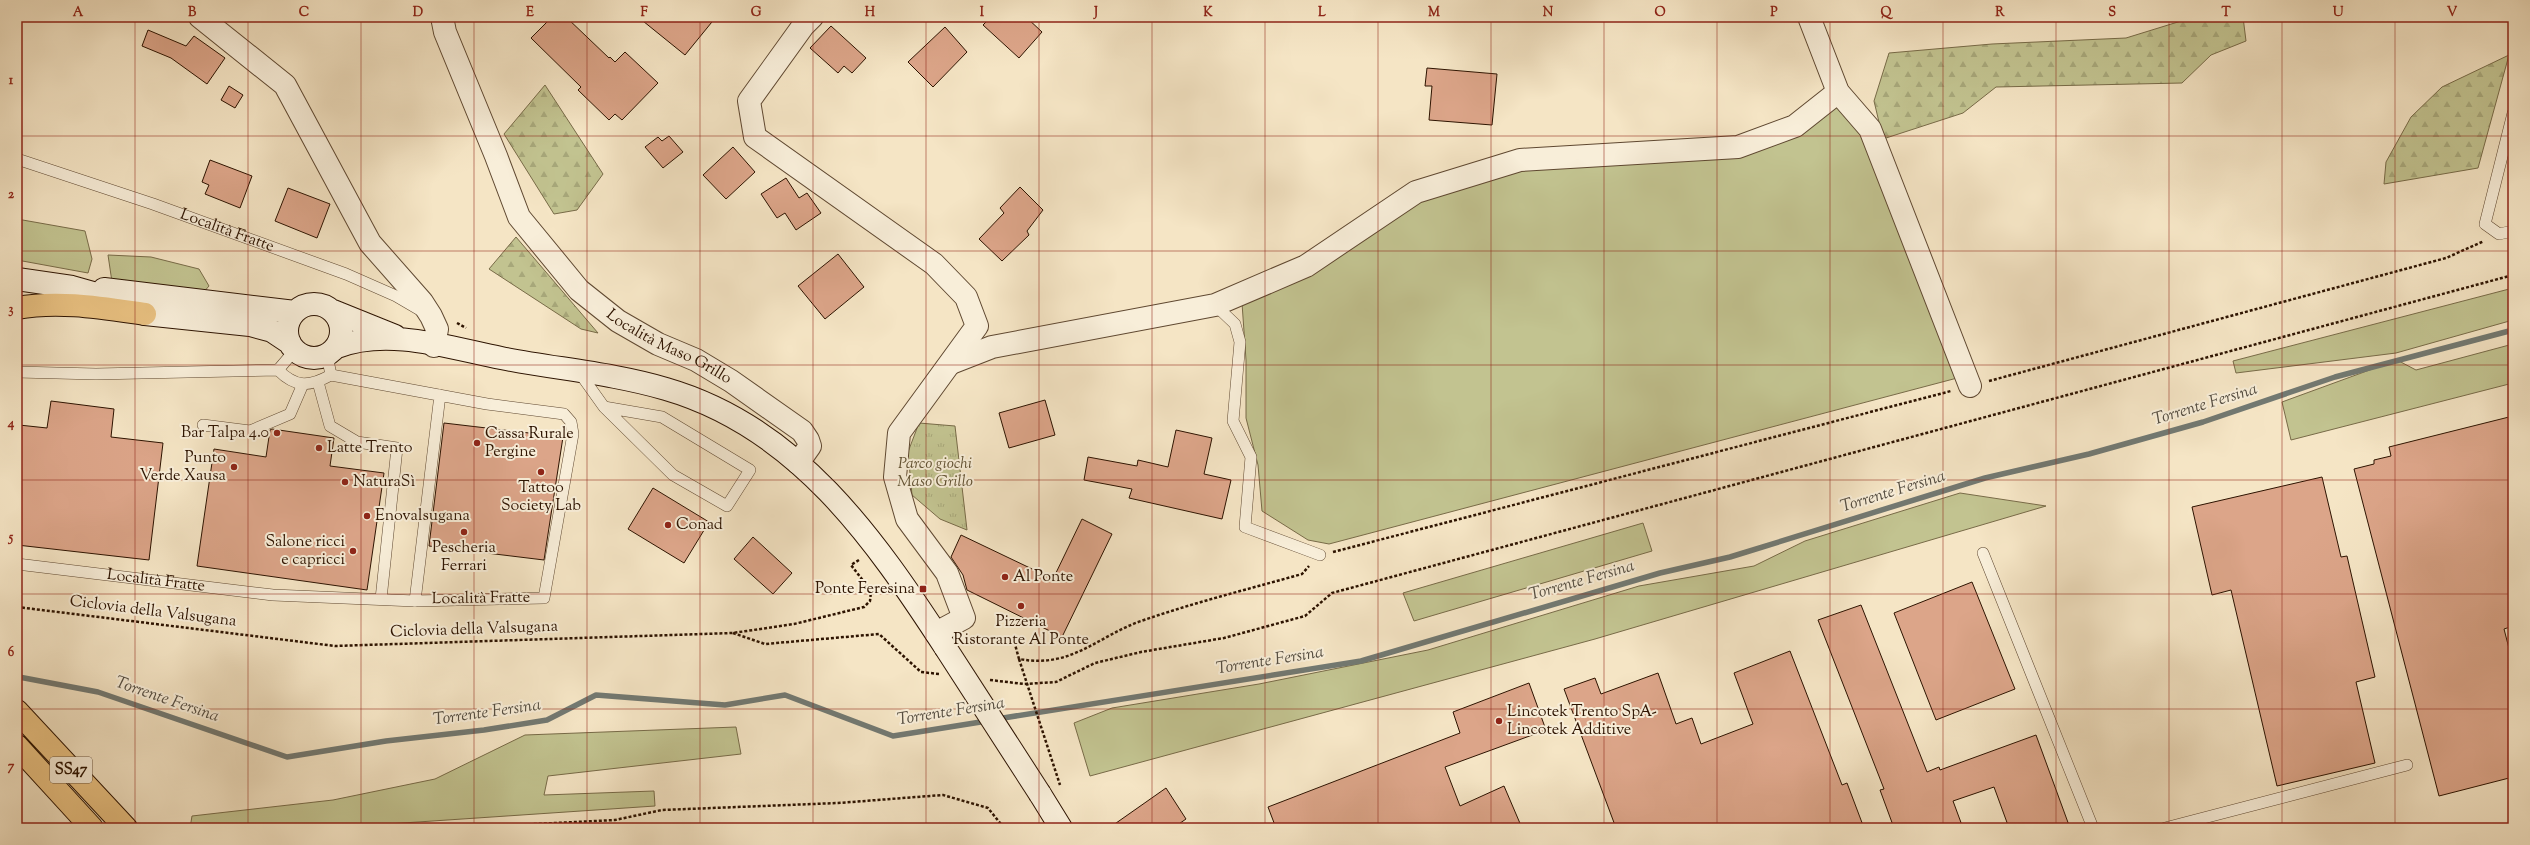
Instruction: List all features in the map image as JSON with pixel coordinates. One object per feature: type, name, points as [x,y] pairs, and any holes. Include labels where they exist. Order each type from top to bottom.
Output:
[{"type":"highway","points":[[17,308],[34,305],[66,304],[145,314]]},
{"type":"highway","name":"SS47","points":[[17,711],[126,828]]},
{"type":"highway","name":"SS47","points":[[17,746],[92,828]]},
{"type":"street","points":[[200,17],[285,85],[370,243],[422,302],[431,316],[437,329],[434,346]]},
{"type":"street","name":"Località Maso Grillo","points":[[442,17],[445,32],[496,156],[519,217],[579,290],[618,321],[658,344],[696,360],[731,381],[802,431],[810,446],[798,463]]},
{"type":"street","points":[[812,17],[803,26],[749,101],[755,137],[934,264],[966,297],[977,326],[899,433],[895,477],[907,519],[947,573],[964,618],[940,640]]},
{"type":"street","points":[[1809,17],[1838,92],[1870,129],[1970,386]]},
{"type":"street","points":[[951,363],[992,347],[1215,305],[1306,266],[1416,192],[1520,160],[1738,147],[1795,126],[1838,92]]},
{"type":"street","name":"Località Fratte","points":[[17,279],[72,287],[135,291],[295,312],[302,307],[314,304],[326,306],[332,311],[404,340],[639,382],[695,399],[746,425],[798,463]]},
{"type":"street","name":"Località Fratte","points":[[72,287],[118,300],[145,314],[250,325],[272,331],[310,358],[332,359],[350,342],[404,340]]},
{"type":"street","points":[[332,311],[338,317],[342,328],[332,359]]},
{"type":"street","points":[[293,347],[287,327],[295,312]]},
{"type":"street","points":[[798,463],[835,496],[877,548],[940,640],[1040,794],[1059,826]]},
{"type":"lane","points":[[2513,113],[2485,224],[2499,234],[2513,231]]},
{"type":"lane","name":"Località Fratte","points":[[17,159],[138,199],[346,274],[396,296],[431,316]]},
{"type":"lane","points":[[1215,305],[1234,324],[1240,342],[1233,421],[1251,457],[1245,527],[1320,555]]},
{"type":"lane","points":[[278,370],[293,347]]},
{"type":"lane","name":"Località Fratte","points":[[17,564],[273,595],[415,601],[544,598],[573,434],[572,422],[564,414],[440,395],[332,359],[318,382],[303,384]]},
{"type":"lane","points":[[17,372],[96,374],[278,370],[289,380],[303,384],[290,414],[250,431],[203,425]]},
{"type":"lane","points":[[578,371],[604,407],[673,475],[727,506],[750,470],[662,417],[604,407]]},
{"type":"lane","points":[[318,382],[330,426],[357,442],[397,448],[380,600]]},
{"type":"lane","name":"Località Fratte","points":[[415,601],[440,395]]},
{"type":"lane","points":[[1982,552],[2093,828]]},
{"type":"lane","points":[[2165,828],[2407,765]]},
{"type":"path","points":[[1020,659],[1038,662],[1074,655],[1142,620],[1302,574],[1320,555],[1970,386],[2446,258],[2499,234]]},
{"type":"path","points":[[984,679],[1024,684],[1056,682],[1095,663],[1141,652],[1224,638],[1305,616],[1332,593],[2513,275]]},
{"type":"path","name":"Ciclovia della Valsugana","points":[[17,607],[335,646],[733,634],[794,624],[864,607],[870,601],[871,591],[851,565],[865,556]]},
{"type":"path","points":[[733,634],[765,644],[879,634],[921,672],[945,675]]},
{"type":"path","points":[[1013,637],[1060,785]]},
{"type":"path","points":[[454,828],[615,820],[662,810],[838,803],[943,795],[988,808],[1004,828]]},
{"type":"green space","points":[[2194,17],[2243,17],[2246,41],[2211,55],[2182,83],[1996,87],[1963,113],[1883,139],[1874,101],[1889,53],[1992,44],[2126,38]]},
{"type":"green space","points":[[2509,55],[2478,168],[2384,184],[2386,162],[2411,117],[2442,87]]},
{"type":"green space","points":[[545,85],[603,174],[577,210],[554,214],[504,134]]},
{"type":"green space","points":[[1838,97],[1867,130],[1961,377],[1329,544],[1308,540],[1262,511],[1258,465],[1246,418],[1246,360],[1242,303],[1418,196],[1521,166],[1706,153]]},
{"type":"green space","points":[[17,219],[85,231],[92,259],[88,273],[17,260]]},
{"type":"green space","points":[[516,237],[598,333],[581,329],[489,269]]},
{"type":"green space","points":[[108,255],[151,257],[199,269],[209,286],[202,294],[112,282]]},
{"type":"green space","points":[[2513,288],[2513,320],[2396,353],[2236,373],[2233,361]]},
{"type":"green space","points":[[2513,344],[2513,383],[2291,440],[2282,402],[2397,360],[2416,370]]},
{"type":"green space","name":"Parco giochi Maso Grillo","points":[[919,423],[955,426],[967,530],[940,519],[912,495],[908,452]]},
{"type":"green space","points":[[1960,493],[2046,506],[1595,639],[1090,776],[1074,723],[1112,708],[1259,684],[1428,650],[1639,586],[1754,566],[1805,541]]},
{"type":"green space","points":[[1643,523],[1652,551],[1414,621],[1403,593]]},
{"type":"green space","points":[[736,727],[741,754],[548,776],[544,795],[654,791],[655,806],[329,828],[190,828],[192,816],[333,800],[435,779],[525,735]]},
{"type":"building","points":[[552,17],[566,17],[615,62],[625,52],[658,83],[622,120],[615,114],[609,120],[578,90],[581,87],[531,38]]},
{"type":"building","points":[[638,17],[716,17],[685,55]]},
{"type":"building","points":[[991,17],[1026,17],[1042,32],[1019,58],[983,25]]},
{"type":"building","points":[[831,26],[866,58],[852,73],[844,66],[838,73],[810,48]]},
{"type":"building","points":[[945,27],[967,52],[933,87],[908,62]]},
{"type":"building","points":[[148,30],[186,46],[194,36],[225,58],[207,84],[171,58],[142,46]]},
{"type":"building","points":[[1427,68],[1497,74],[1492,125],[1429,120],[1432,86],[1425,86]]},
{"type":"building","points":[[229,86],[243,95],[235,108],[221,100]]},
{"type":"building","points":[[669,136],[683,152],[663,168],[645,147],[658,137],[662,141]]},
{"type":"building","points":[[733,147],[755,172],[726,199],[703,175]]},
{"type":"building","points":[[210,160],[252,176],[240,208],[205,194],[209,185],[202,182]]},
{"type":"building","points":[[786,178],[799,198],[807,193],[821,213],[796,230],[785,213],[777,218],[761,194]]},
{"type":"building","points":[[1020,187],[1043,210],[1027,231],[1029,235],[1002,261],[979,239],[1004,213],[1000,208]]},
{"type":"building","points":[[288,188],[330,204],[317,238],[275,221]]},
{"type":"building","points":[[838,254],[864,287],[825,319],[798,286]]},
{"type":"building","points":[[1045,400],[1055,435],[1009,448],[999,413]]},
{"type":"building","points":[[51,401],[114,409],[111,437],[163,443],[149,560],[17,545],[17,446],[19,425],[47,428]]},
{"type":"building","points":[[2513,416],[2513,626],[2504,629],[2513,664],[2513,777],[2439,796],[2354,469],[2374,464],[2374,460],[2391,456],[2389,447]]},
{"type":"building","points":[[444,423],[563,437],[544,560],[429,546]]},
{"type":"building","points":[[272,429],[334,438],[330,466],[384,473],[367,590],[197,566],[214,449],[266,457],[270,430]]},
{"type":"building","points":[[1176,430],[1212,438],[1204,474],[1231,480],[1222,519],[1129,498],[1132,489],[1084,480],[1088,457],[1137,466],[1138,460],[1168,467]]},
{"type":"building","points":[[2322,477],[2341,557],[2347,556],[2375,677],[2356,682],[2375,763],[2277,786],[2231,590],[2212,595],[2192,507]]},
{"type":"building","name":"Conad","points":[[653,488],[709,522],[684,563],[628,529]]},
{"type":"building","name":"Al Ponte","points":[[1082,519],[1112,534],[1062,637],[967,590],[963,575],[951,557],[961,535],[1053,579]]},
{"type":"building","points":[[753,537],[792,573],[773,594],[734,559]]},
{"type":"building","points":[[1972,582],[2015,689],[1936,720],[1894,613]]},
{"type":"building","points":[[1861,605],[1927,772],[1939,767],[1940,770],[2036,735],[2070,828],[2009,828],[1994,787],[1953,801],[1963,828],[1894,828],[1880,790],[1884,789],[1818,620]]},
{"type":"building","points":[[1790,651],[1842,785],[1847,783],[1864,828],[1616,828],[1564,689],[1595,678],[1601,694],[1658,673],[1676,724],[1692,718],[1701,744],[1753,724],[1734,673]]},
{"type":"building","points":[[1529,683],[1546,730],[1445,767],[1460,806],[1504,786],[1522,828],[1276,828],[1268,807],[1460,733],[1453,712]]},
{"type":"building","points":[[1166,788],[1186,819],[1173,828],[1109,828]]},
{"type":"waterway","name":"Torrente Fersina","points":[[997,719],[1361,661],[1660,573],[1730,557],[1985,478],[2089,454],[2203,422],[2335,377],[2513,330]]},
{"type":"waterway","name":"Torrente Fersina","points":[[19,677],[98,692],[287,757],[386,741],[484,730],[547,720],[596,695],[725,705],[785,695],[893,736],[987,721]]},
{"type":"place","name":"Bar Talpa 4.0","points":[[277,433]]},
{"type":"place","name":"Cassa Rurale Pergine","points":[[477,443]]},
{"type":"place","name":"Latte Trento","points":[[319,448]]},
{"type":"place","name":"Punto Verde Xausa","points":[[234,467]]},
{"type":"place","name":"Tattoo Society Lab","points":[[541,472]]},
{"type":"place","name":"NaturaSì","points":[[345,482]]},
{"type":"place","name":"Enovalsugana","points":[[367,516]]},
{"type":"place","name":"Conad","points":[[668,525]]},
{"type":"place","name":"Pescheria Ferrari","points":[[464,532]]},
{"type":"place","name":"Salone ricci e capricci","points":[[353,551]]},
{"type":"place","name":"Al Ponte","points":[[1005,577]]},
{"type":"place","name":"Ponte Feresina","points":[[923,589]]},
{"type":"place","name":"Pizzeria Ristorante Al Ponte","points":[[1021,606]]},
{"type":"place","name":"Lincotek Trento SpA- Lincotek Additive","points":[[1499,721]]}]
